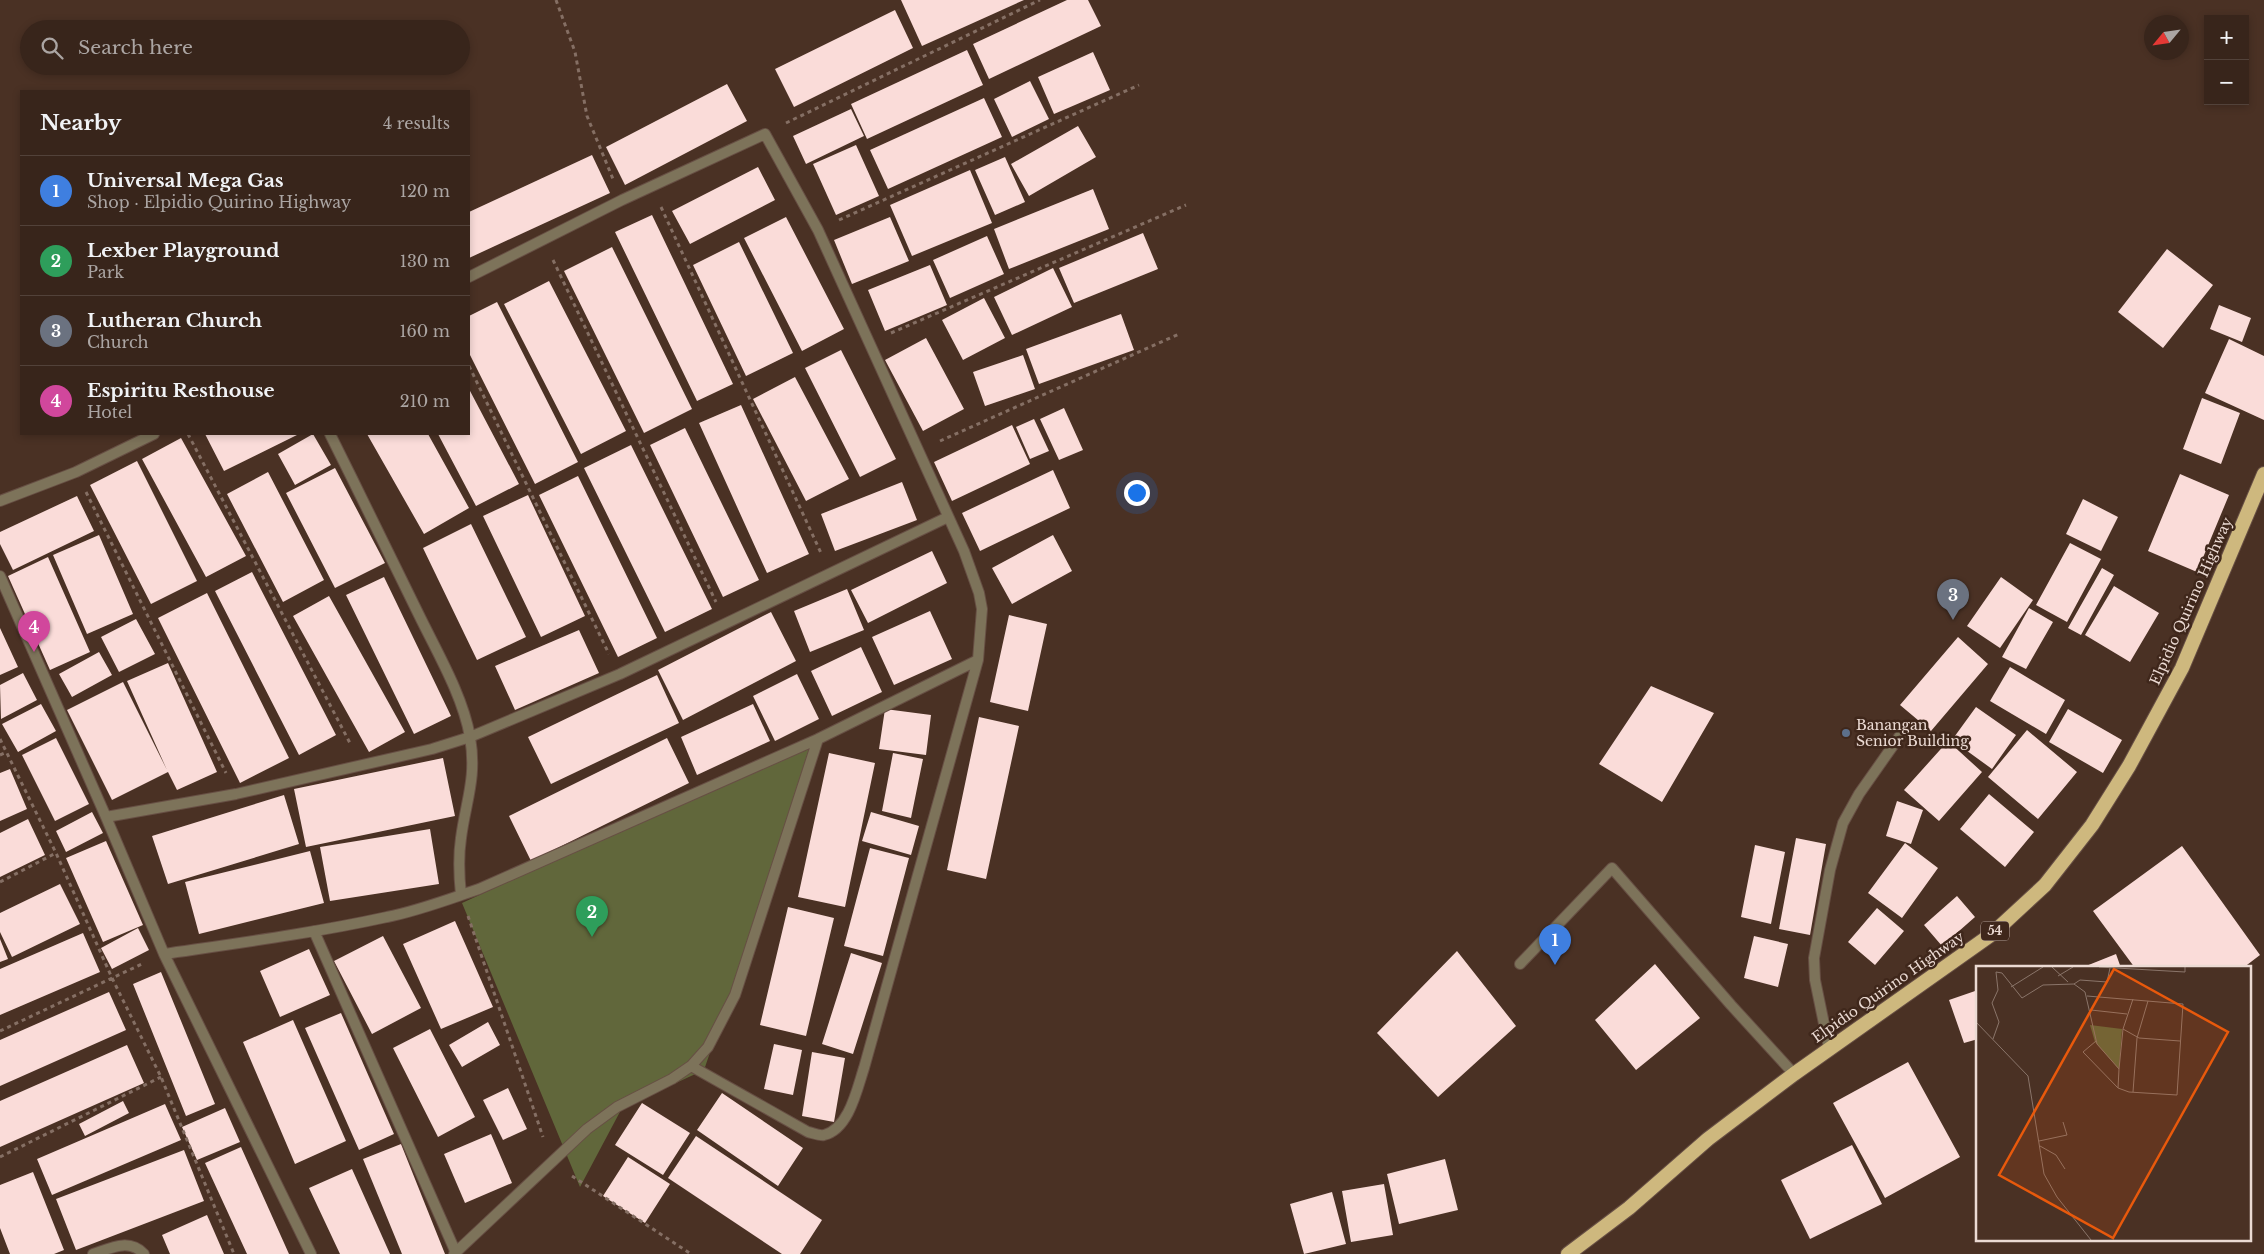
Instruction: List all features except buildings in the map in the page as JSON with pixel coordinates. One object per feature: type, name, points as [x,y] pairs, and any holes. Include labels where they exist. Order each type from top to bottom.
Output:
[{"type":"highway","name":"Elpidio Quirino Highway","points":[[1568,1254],[1629,1208],[1708,1139],[1794,1074],[1992,934],[2045,885],[2092,825],[2129,766],[2182,668],[2264,474]]},
{"type":"street","points":[[470,276],[622,200],[765,134],[818,230],[948,516],[979,593],[982,609],[978,660],[864,1068],[844,1119],[835,1130],[822,1135],[808,1132],[691,1066]]},
{"type":"street","points":[[0,501],[76,472],[152,435]]},
{"type":"street","points":[[330,435],[435,648],[464,716],[470,737],[472,784],[461,838],[458,872],[461,895]]},
{"type":"street","points":[[106,817],[236,794],[362,765],[470,737],[620,674],[948,516]]},
{"type":"street","points":[[0,576],[164,954],[311,1254]]},
{"type":"street","points":[[164,954],[314,931],[389,917],[479,889],[818,739],[978,660]]},
{"type":"street","points":[[1829,1048],[1815,980],[1814,958],[1830,870],[1843,823],[1858,794],[1904,730]]},
{"type":"street","points":[[314,931],[455,1253],[587,1129],[617,1107],[672,1079],[691,1066],[708,1047],[735,995],[818,739]]},
{"type":"street","points":[[1520,964],[1612,868],[1731,1005],[1794,1074]]},
{"type":"street","points":[[93,1254],[129,1244],[138,1248],[144,1254]]},
{"type":"path","points":[[556,0],[574,52],[587,116],[622,200]]},
{"type":"path","points":[[765,134],[1040,0]]},
{"type":"path","points":[[818,230],[1139,85]]},
{"type":"path","points":[[652,187],[831,574]]},
{"type":"path","points":[[868,343],[1186,205]]},
{"type":"path","points":[[543,239],[726,623]]},
{"type":"path","points":[[917,451],[1179,334]]},
{"type":"path","points":[[470,368],[620,674]]},
{"type":"path","points":[[189,435],[362,765]]},
{"type":"path","points":[[76,472],[236,794]]},
{"type":"path","points":[[0,739],[56,853],[112,978],[161,1077],[234,1254]]},
{"type":"path","points":[[0,755],[7,752]]},
{"type":"path","points":[[0,882],[56,853]]},
{"type":"path","points":[[461,895],[552,1162],[691,1254]]},
{"type":"path","points":[[0,1031],[149,961]]},
{"type":"path","points":[[0,1157],[161,1077]]},
{"type":"green space","points":[[818,740],[704,1070],[622,1108],[580,1187],[462,903]]},
{"type":"place","name":"Lutheran Church","points":[[1953,620]]},
{"type":"place","name":"Espiritu Resthouse","points":[[34,652]]},
{"type":"place","name":"Banangan Senior Building","points":[[1846,733]]},
{"type":"place","name":"Lexber Playground","points":[[592,937]]},
{"type":"place","name":"Universal Mega Gas","points":[[1555,965]]}]
